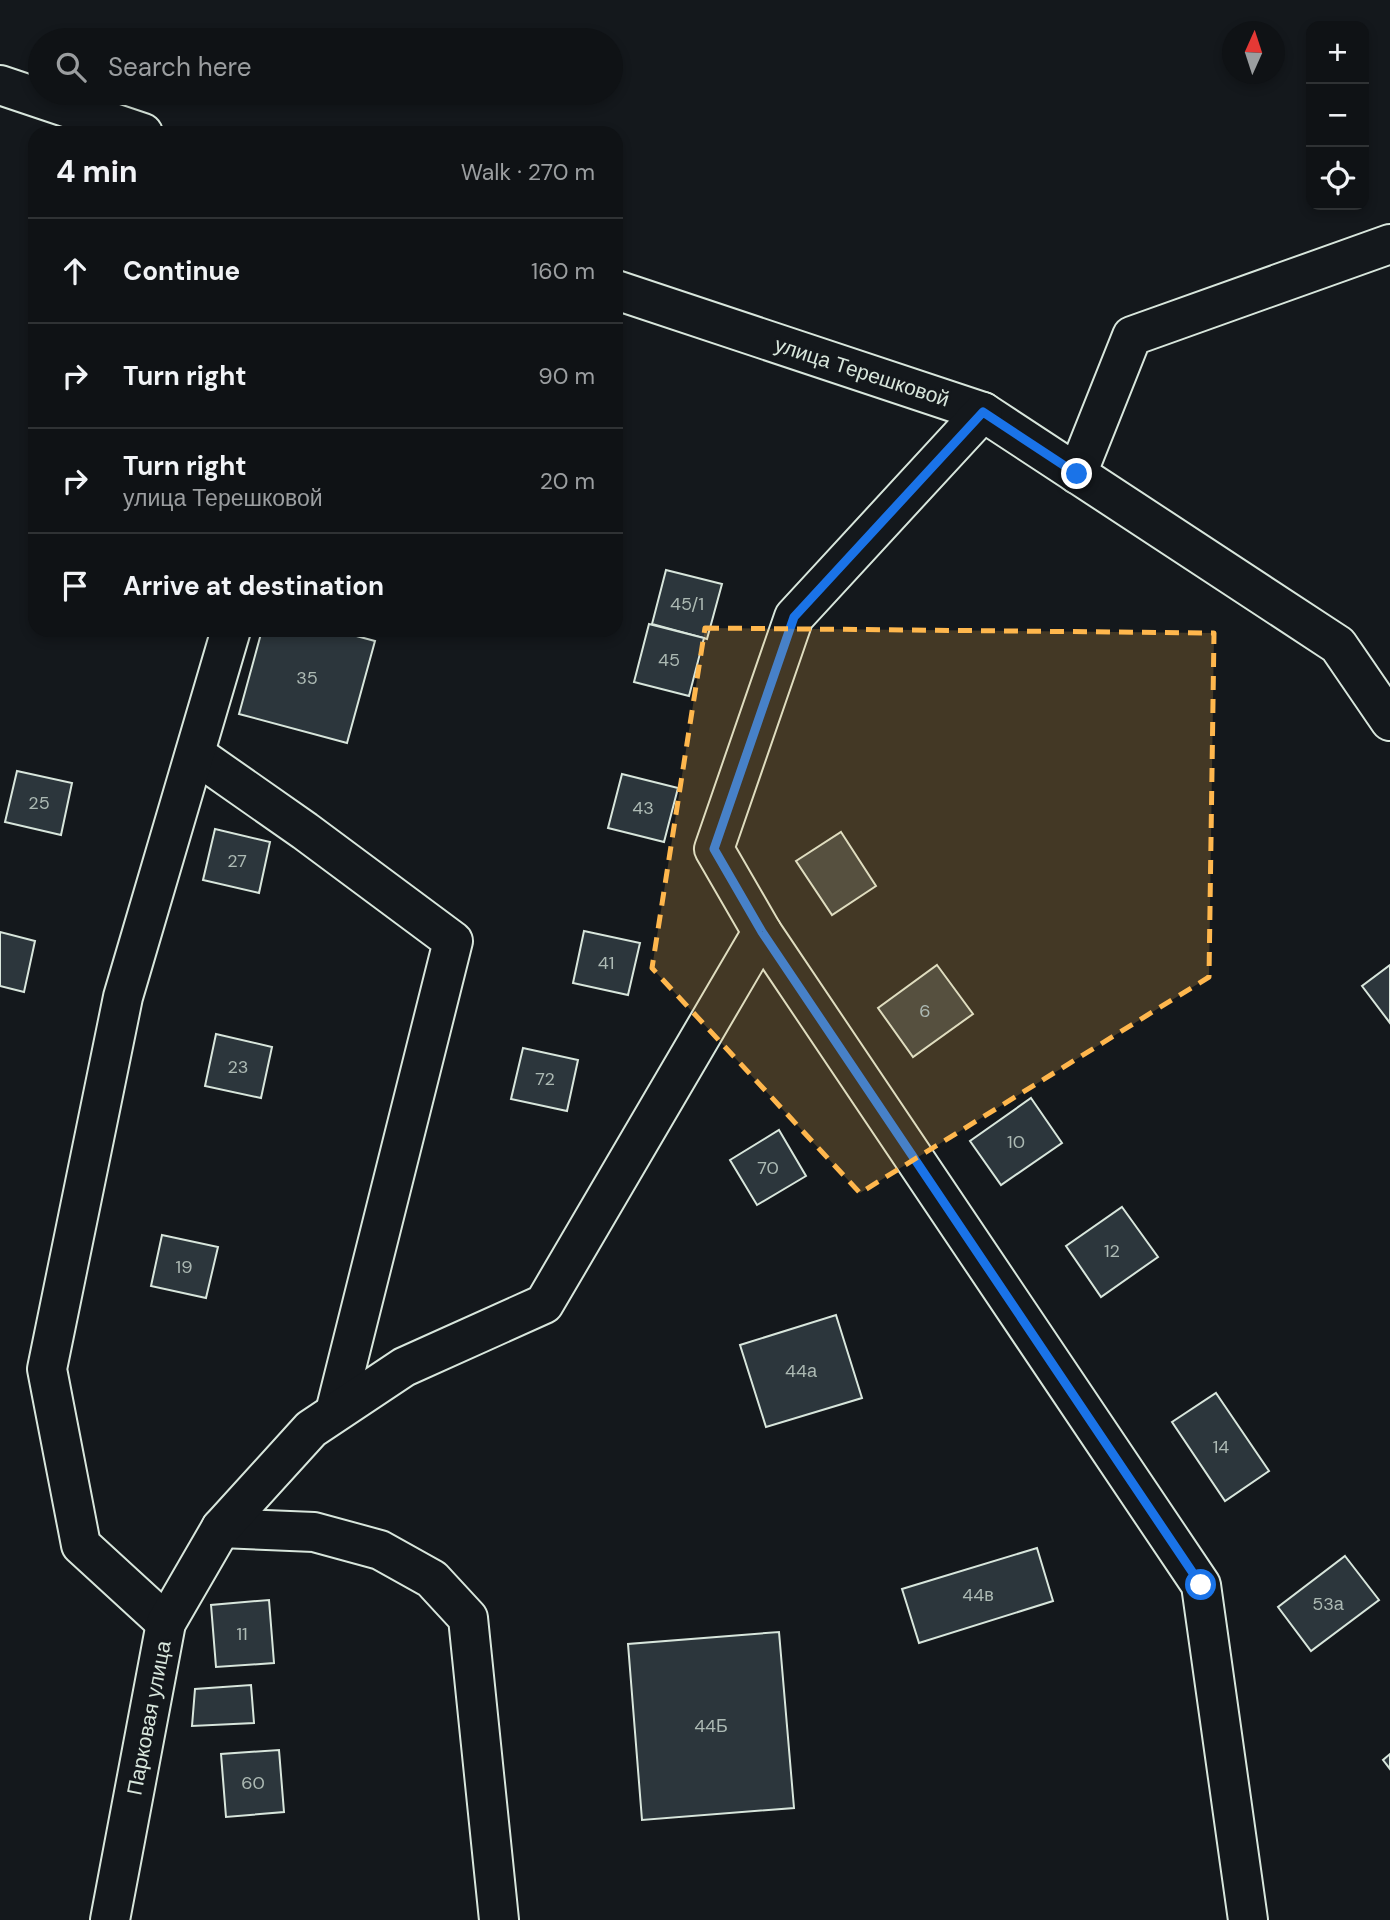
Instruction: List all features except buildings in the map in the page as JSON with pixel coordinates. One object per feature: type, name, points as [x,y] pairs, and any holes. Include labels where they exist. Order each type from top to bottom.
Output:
[{"type":"street","points":[[0,85],[28,94]]},
{"type":"street","points":[[60,105],[122,126]]},
{"type":"street","points":[[1077,474],[1132,336],[1390,244]]},
{"type":"street","name":"улица Терешковой","points":[[623,292],[983,412],[1338,645],[1390,720]]},
{"type":"street","points":[[983,412],[794,617],[714,849],[762,932],[1201,1585],[1248,1920]]},
{"type":"street","points":[[166,1623],[81,1545],[47,1369],[123,997],[229,637]]},
{"type":"street","points":[[195,754],[305,831],[453,941],[335,1412]]},
{"type":"street","name":"Парковая улица","points":[[110,1920],[166,1623],[221,1528],[311,1429],[335,1412],[404,1367],[544,1304],[762,932]]},
{"type":"street","points":[[221,1528],[314,1532],[380,1550],[432,1579],[468,1618],[499,1920]]},
{"type":"highlighted area","points":[[705,628],[1214,633],[1209,977],[860,1193],[652,968]]},
{"type":"route","points":[[1077,474],[983,412],[794,617],[714,849],[762,932],[1201,1585]]}]
